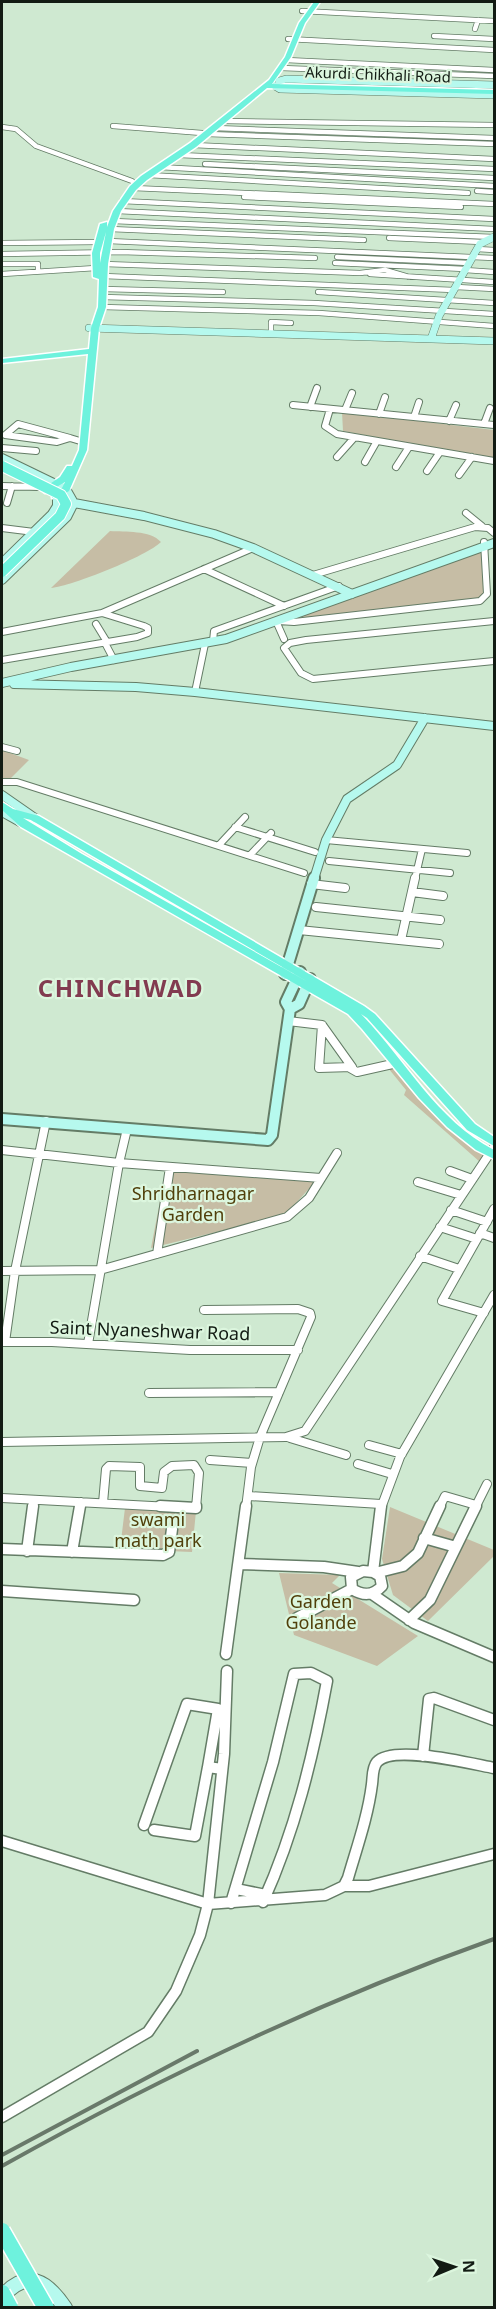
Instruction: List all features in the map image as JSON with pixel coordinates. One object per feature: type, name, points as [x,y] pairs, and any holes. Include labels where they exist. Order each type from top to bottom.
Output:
[{"type":"main road","points":[[42,489],[60,482],[74,460],[80,441],[92,328],[99,312],[103,293],[104,276],[96,253],[99,242],[135,183],[193,145],[270,83],[280,68],[309,2]]},
{"type":"main road","points":[[306,11],[317,2]]},
{"type":"main road","points":[[99,312],[100,266],[106,252],[113,218],[135,183],[270,83],[283,60]]},
{"type":"main road","name":"Akurdi Chikhali Road","points":[[270,83],[495,86]]},
{"type":"main road","name":"Akurdi Chikhali Road","points":[[270,83],[495,94]]},
{"type":"main road","points":[[2,361],[89,354]]},
{"type":"main road","points":[[2,367],[89,354]]},
{"type":"main road","points":[[56,500],[66,489],[83,450],[89,354]]},
{"type":"main road","points":[[2,468],[61,495],[66,504],[60,516],[4,571]]},
{"type":"main road","points":[[4,811],[88,849],[286,970],[371,1016],[493,1149]]},
{"type":"main road","points":[[30,821],[78,856],[286,970]]},
{"type":"main road","points":[[78,856],[88,849]]},
{"type":"main road","points":[[303,980],[361,1020],[449,1123],[462,1135],[493,1149]]},
{"type":"main road","points":[[2,2231],[42,2301],[52,2307]]},
{"type":"street","points":[[306,11],[495,21]]},
{"type":"street","points":[[475,29],[478,20]]},
{"type":"street","points":[[434,36],[495,39]]},
{"type":"street","points":[[292,39],[495,50]]},
{"type":"street","points":[[283,60],[495,70]]},
{"type":"street","points":[[280,68],[495,76]]},
{"type":"street","points":[[224,121],[495,125]]},
{"type":"street","points":[[113,126],[204,134],[495,146]]},
{"type":"street","points":[[2,127],[16,129],[36,146],[135,183],[495,214]]},
{"type":"street","points":[[214,128],[495,138]]},
{"type":"street","points":[[428,145],[436,143]]},
{"type":"street","points":[[193,145],[495,159]]},
{"type":"street","points":[[179,155],[246,160],[495,169]]},
{"type":"street","points":[[204,164],[495,178]]},
{"type":"street","points":[[159,167],[495,186]]},
{"type":"street","points":[[135,183],[468,193]]},
{"type":"street","points":[[135,183],[495,204]]},
{"type":"street","points":[[477,191],[495,192]]},
{"type":"street","points":[[122,201],[495,219]]},
{"type":"street","points":[[113,218],[495,229]]},
{"type":"street","points":[[113,218],[495,237]]},
{"type":"street","points":[[113,218],[364,240]]},
{"type":"street","points":[[389,238],[482,242],[495,237]]},
{"type":"street","points":[[108,241],[468,265],[495,272]]},
{"type":"street","points":[[2,243],[99,242]]},
{"type":"street","points":[[431,339],[448,299],[482,242]]},
{"type":"street","points":[[477,249],[495,250]]},
{"type":"street","points":[[2,254],[106,252],[315,258]]},
{"type":"street","points":[[336,260],[468,265],[495,258]]},
{"type":"street","points":[[2,264],[36,264],[38,270]]},
{"type":"street","points":[[2,274],[100,266],[360,273],[495,289]]},
{"type":"street","points":[[104,276],[457,285],[495,282]]},
{"type":"street","points":[[318,291],[495,303]]},
{"type":"street","points":[[103,293],[223,292]]},
{"type":"street","points":[[103,293],[495,314]]},
{"type":"street","points":[[99,312],[319,313],[495,326]]},
{"type":"street","points":[[271,334],[271,322],[291,323]]},
{"type":"street","points":[[92,328],[495,341]]},
{"type":"street","points":[[310,407],[317,388]]},
{"type":"street","points":[[345,410],[352,393]]},
{"type":"street","points":[[379,414],[385,398]]},
{"type":"street","points":[[414,417],[419,402]]},
{"type":"street","points":[[293,405],[495,425]]},
{"type":"street","points":[[449,421],[456,405]]},
{"type":"street","points":[[484,424],[490,408]]},
{"type":"street","points":[[330,409],[325,426],[337,434],[495,461]]},
{"type":"street","points":[[70,438],[57,442],[5,435],[18,424],[70,438],[80,441]]},
{"type":"street","points":[[337,457],[354,438]]},
{"type":"street","points":[[365,462],[377,441]]},
{"type":"street","points":[[396,467],[409,447]]},
{"type":"street","points":[[2,448],[36,451]]},
{"type":"street","points":[[427,471],[440,452]]},
{"type":"street","points":[[459,475],[472,457]]},
{"type":"street","points":[[2,458],[60,482],[74,503]]},
{"type":"street","points":[[2,468],[42,489],[56,500],[144,516],[214,534],[252,548],[346,590]]},
{"type":"street","points":[[2,486],[42,489]]},
{"type":"street","points":[[6,503],[12,486]]},
{"type":"street","points":[[2,563],[52,514],[56,500]]},
{"type":"street","points":[[2,580],[4,571],[67,517],[74,503]]},
{"type":"street","points":[[466,513],[495,533]]},
{"type":"street","points":[[313,574],[482,526]]},
{"type":"street","points":[[2,528],[34,532]]},
{"type":"street","points":[[195,692],[214,631],[284,606],[437,567],[495,538]]},
{"type":"street","points":[[209,643],[220,636],[346,590],[484,544],[495,543]]},
{"type":"street","points":[[277,621],[294,622],[484,600],[488,590],[484,544]]},
{"type":"street","points":[[2,632],[102,614],[252,548]]},
{"type":"street","points":[[204,569],[284,606]]},
{"type":"street","points":[[2,681],[226,639],[277,621],[346,590]]},
{"type":"street","points":[[2,660],[143,636],[148,630],[144,626],[102,614]]},
{"type":"street","points":[[277,621],[284,639]]},
{"type":"street","points":[[495,621],[306,640],[290,643],[284,648],[301,674],[313,679],[495,661]]},
{"type":"street","points":[[96,624],[114,660]]},
{"type":"street","points":[[2,681],[195,692],[495,726]]},
{"type":"street","points":[[421,718],[441,726],[495,733]]},
{"type":"street","points":[[286,970],[326,840],[347,799],[397,765],[421,718]]},
{"type":"street","points":[[2,747],[17,751]]},
{"type":"street","points":[[2,782],[17,782],[304,873]]},
{"type":"street","points":[[2,795],[30,821]]},
{"type":"street","points":[[219,845],[245,817]]},
{"type":"street","points":[[235,827],[269,835],[315,852]]},
{"type":"street","points":[[250,855],[269,835]]},
{"type":"street","points":[[326,840],[467,853]]},
{"type":"street","points":[[401,940],[422,849]]},
{"type":"street","points":[[329,861],[450,873]]},
{"type":"street","points":[[311,884],[345,888]]},
{"type":"street","points":[[412,892],[443,896]]},
{"type":"street","points":[[316,908],[440,920]]},
{"type":"street","points":[[299,930],[439,944]]},
{"type":"street","points":[[2,1119],[258,1141],[270,1139],[290,1009],[299,1004],[303,980]]},
{"type":"street","points":[[288,1021],[322,1025],[351,1064],[351,1068]]},
{"type":"street","points":[[322,1025],[318,1066],[321,1068],[351,1068],[357,1071],[397,1063]]},
{"type":"street","points":[[3,1342],[46,1121]]},
{"type":"street","points":[[88,1344],[119,1163],[127,1129]]},
{"type":"street","points":[[2,1442],[286,1437],[300,1434],[305,1431],[493,1149]]},
{"type":"street","points":[[2,1150],[119,1163],[321,1178]]},
{"type":"street","points":[[2,1271],[100,1270],[286,1217],[309,1198],[337,1153]]},
{"type":"street","points":[[158,1254],[170,1167]]},
{"type":"street","points":[[450,1171],[472,1179]]},
{"type":"street","points":[[418,1182],[461,1195]]},
{"type":"street","points":[[484,1313],[442,1301],[495,1209]]},
{"type":"street","points":[[451,1210],[487,1222]]},
{"type":"street","points":[[440,1227],[495,1238]]},
{"type":"street","points":[[420,1256],[459,1269]]},
{"type":"street","points":[[374,1572],[381,1504],[392,1474],[495,1295]]},
{"type":"street","points":[[204,1310],[298,1309],[310,1313],[311,1322],[260,1437],[252,1463],[226,1654]]},
{"type":"street","name":"Saint Nyaneshwar Road","points":[[3,1342],[190,1350],[298,1350]]},
{"type":"street","points":[[149,1393],[279,1392]]},
{"type":"street","points":[[286,1437],[346,1455]]},
{"type":"street","points":[[369,1445],[402,1455]]},
{"type":"street","points":[[210,1460],[252,1463]]},
{"type":"street","points":[[358,1464],[392,1474]]},
{"type":"street","points":[[2,1498],[196,1508],[200,1473],[195,1466],[172,1466],[164,1472],[162,1488],[143,1488],[140,1486],[140,1467],[109,1466],[106,1469],[104,1503]]},
{"type":"street","points":[[409,1620],[430,1600],[487,1484]]},
{"type":"street","points":[[248,1496],[381,1504]]},
{"type":"street","points":[[239,1564],[324,1567],[358,1572],[374,1572],[403,1566],[418,1553],[445,1496],[476,1505]]},
{"type":"street","points":[[27,1551],[34,1500]]},
{"type":"street","points":[[72,1552],[81,1502]]},
{"type":"street","points":[[2,1549],[163,1556],[169,1552],[172,1529]]},
{"type":"street","points":[[424,1538],[456,1547]]},
{"type":"street","points":[[352,1589],[350,1580],[358,1572]]},
{"type":"street","points":[[352,1589],[362,1594],[372,1594],[382,1586],[381,1579],[374,1572]]},
{"type":"street","points":[[297,1618],[352,1589]]},
{"type":"street","points":[[2,1591],[134,1600]]},
{"type":"street","points":[[372,1594],[385,1606],[409,1620],[495,1657]]},
{"type":"street","points":[[2,2117],[148,2032],[176,1991],[200,1935],[208,1904],[222,1769],[227,1671]]},
{"type":"street","points":[[231,1903],[273,1762],[294,1674],[308,1671],[320,1675],[327,1681],[322,1709],[287,1843],[265,1898]]},
{"type":"street","points":[[423,1756],[429,1699],[434,1698],[495,1720]]},
{"type":"street","points":[[144,1825],[187,1704],[218,1709],[195,1836],[154,1830]]},
{"type":"street","points":[[344,1886],[363,1826],[375,1766],[379,1759],[389,1755],[423,1756],[495,1767]]},
{"type":"street","points":[[208,1767],[222,1769]]},
{"type":"street","points":[[2,1841],[208,1904],[325,1895],[344,1886],[369,1886],[495,1854]]},
{"type":"street","points":[[236,1890],[265,1898]]},
{"type":"street","points":[[6,2302],[11,2286],[27,2279],[47,2285],[65,2307]]},
{"type":"green space","points":[[342,412],[494,430],[494,460],[343,431]]},
{"type":"green space","points":[[110,531],[150,535],[161,542],[141,555],[109,570],[51,588]]},
{"type":"green space","points":[[484,549],[487,550],[484,600],[285,622]]},
{"type":"green space","points":[[2,750],[29,760],[6,783],[2,781]]},
{"type":"green space","points":[[392,1061],[460,1136],[489,1153],[480,1162],[404,1095],[406,1090],[384,1063]]},
{"type":"green space","name":"Shridharnagar Garden","points":[[166,1170],[317,1180],[285,1215],[151,1248]]},
{"type":"green space","points":[[390,1507],[494,1550],[494,1556],[428,1621],[393,1595],[382,1559]]},
{"type":"green space","name":"swami math park","points":[[125,1508],[196,1511],[192,1552],[120,1549]]},
{"type":"green space","name":"Garden Golande","points":[[279,1573],[340,1575],[332,1583],[418,1636],[377,1666],[294,1635]]},
{"type":"railway","points":[[2,2166],[182,2071],[243,2042],[367,1988],[494,1939]]},
{"type":"railway","points":[[2,2155],[197,2051]]},
{"type":"district","name":"CHINCHWAD","points":[[121,989]]}]
